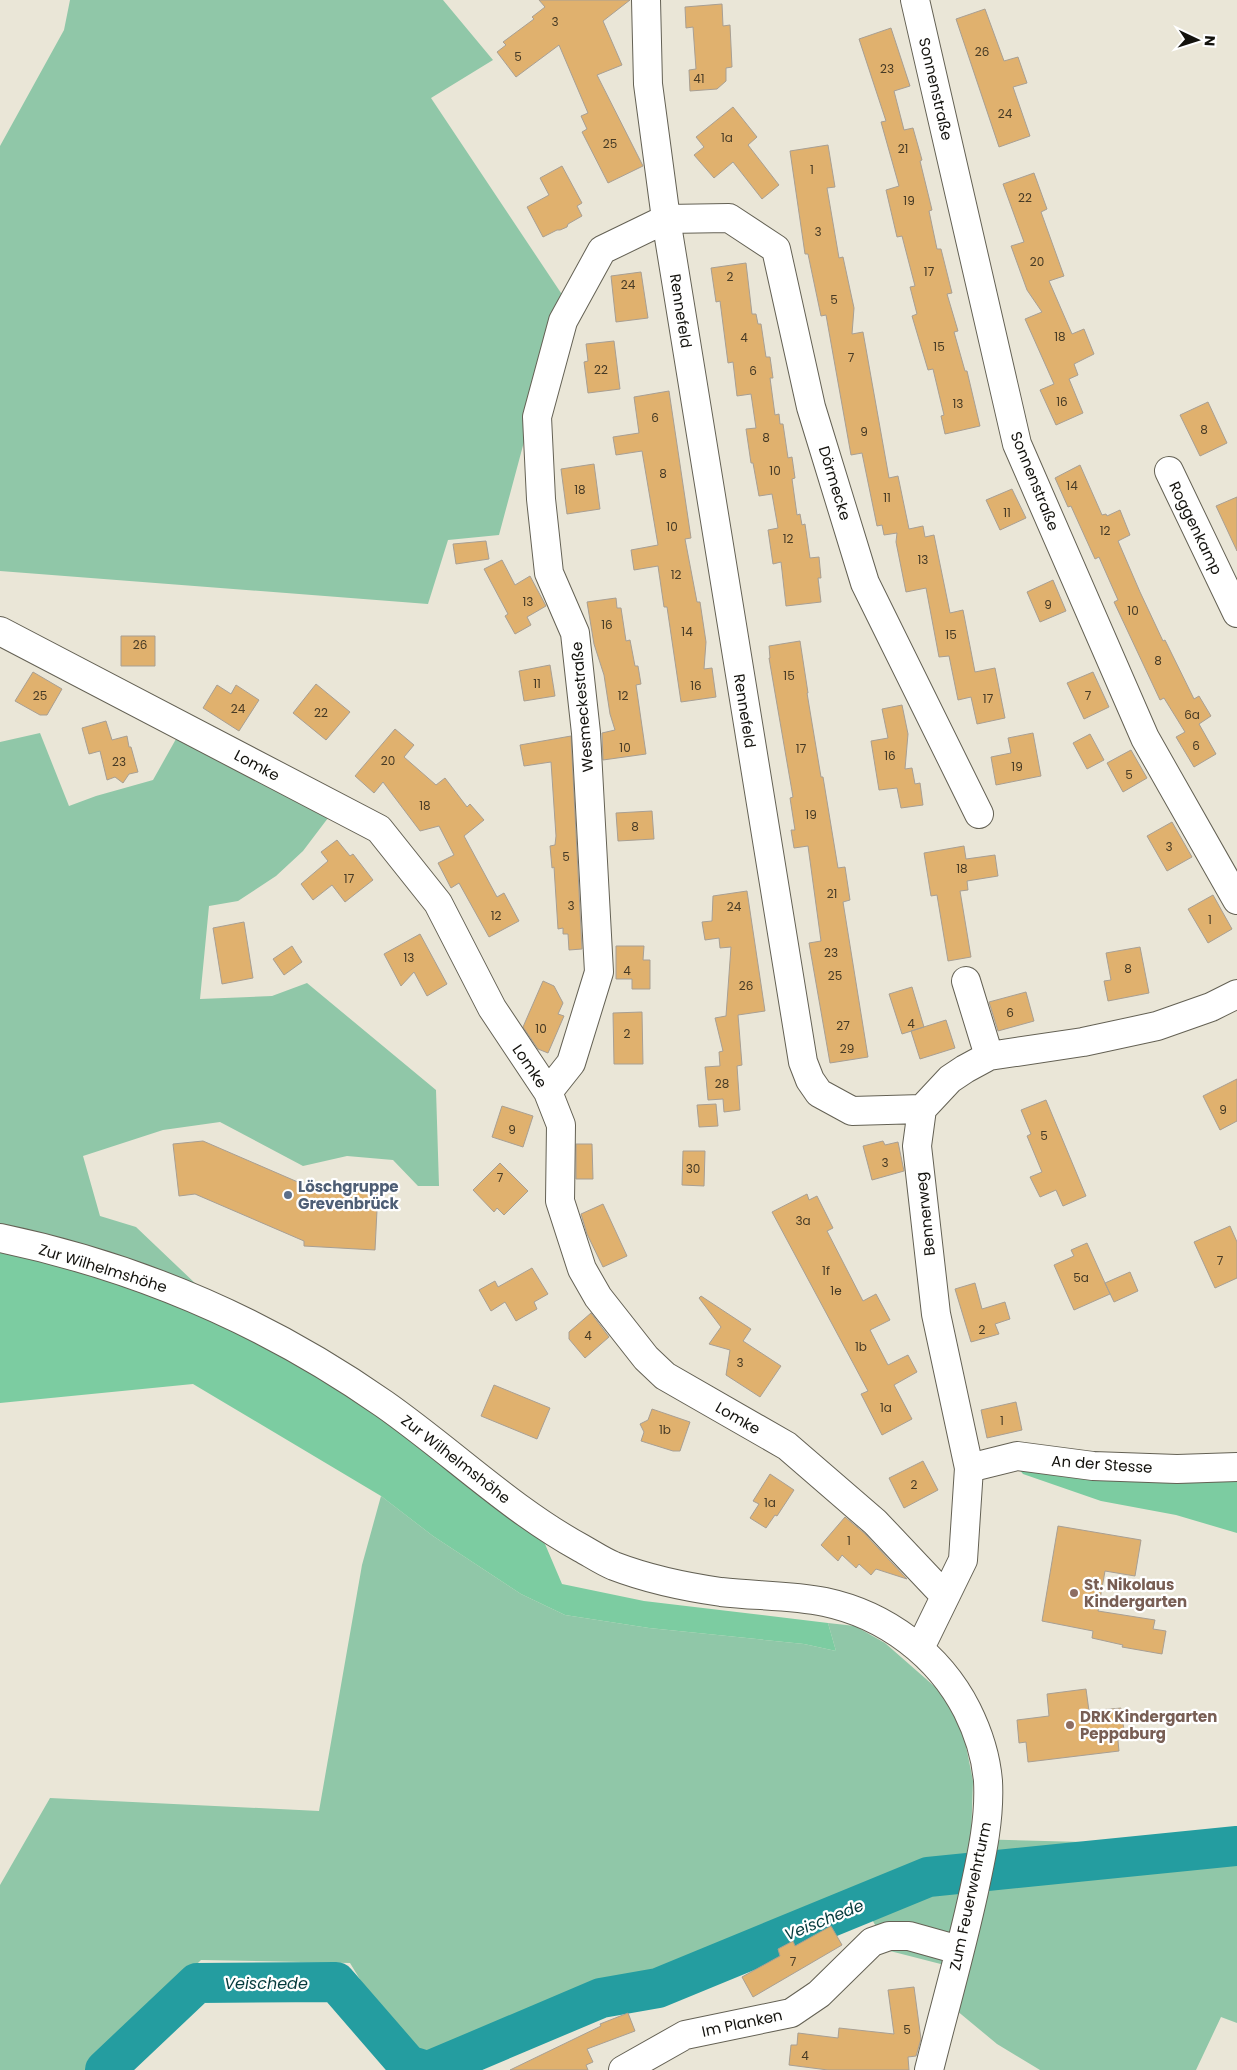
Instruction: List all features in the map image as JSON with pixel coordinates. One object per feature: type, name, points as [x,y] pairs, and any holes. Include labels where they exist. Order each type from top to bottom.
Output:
[{"type":"street","points":[[646,0],[648,84],[666,219]]},
{"type":"street","name":"Sonnenstraße","points":[[915,0],[1017,444],[1145,738],[1237,900]]},
{"type":"street","name":"Dörmecke","points":[[666,219],[729,218],[776,249],[811,407],[865,583],[979,814]]},
{"type":"street","name":"Wesmeckestraße","points":[[548,1092],[571,1064],[600,972],[586,733],[575,633],[549,573],[541,499],[536,417],[563,321],[602,250],[666,219]]},
{"type":"street","name":"Rennefeld","points":[[666,219],[803,1062],[810,1080],[819,1093],[852,1111],[922,1109]]},
{"type":"street","name":"Roggenkamp","points":[[1169,471],[1237,613]]},
{"type":"street","name":"Lomke","points":[[0,631],[379,829],[438,902],[492,1008],[548,1092],[561,1125],[560,1201],[582,1269],[598,1296],[646,1358],[665,1376],[787,1446],[875,1522],[946,1596]]},
{"type":"street","points":[[966,982],[989,1056]]},
{"type":"street","points":[[922,1109],[950,1079],[989,1056],[1083,1042],[1157,1026],[1211,1007],[1237,994]]},
{"type":"street","name":"Bennerweg","points":[[920,1648],[963,1560],[969,1468],[936,1314],[917,1146],[922,1109]]},
{"type":"street","name":"Zur Wilhelmshöhe","points":[[0,1238],[67,1254],[156,1283],[225,1311],[275,1336],[326,1365],[386,1405],[547,1530],[612,1565],[674,1584],[721,1592],[824,1602],[858,1612],[886,1625],[920,1648]]},
{"type":"street","name":"An der Stesse","points":[[969,1468],[1017,1456],[1093,1466],[1177,1469],[1237,1467]]},
{"type":"street","name":"Zum Feuerwehrturm","points":[[920,1648],[947,1678],[966,1708],[976,1730],[988,1778],[985,1838],[969,1912],[929,2070]]},
{"type":"street","name":"Im Planken","points":[[623,2070],[685,2035],[791,2013],[818,1994],[872,1942],[889,1936],[909,1936],[959,1950]]},
{"type":"green space","points":[[70,0],[443,0],[493,60],[431,98],[563,296],[499,535],[448,540],[428,604],[0,571],[0,146],[64,30]]},
{"type":"green space","points":[[40,733],[69,806],[96,796],[153,780],[176,739],[328,818],[303,851],[276,876],[238,901],[209,906],[200,999],[272,996],[307,983],[436,1090],[439,1186],[418,1186],[393,1160],[347,1156],[303,1166],[220,1122],[163,1130],[83,1156],[100,1216],[136,1227],[198,1286],[119,1256],[0,1225],[0,742]]},
{"type":"green space","points":[[0,1248],[132,1284],[274,1347],[413,1439],[545,1544],[562,1584],[644,1601],[828,1623],[836,1651],[804,1644],[649,1628],[565,1615],[521,1594],[433,1536],[381,1496],[193,1384],[0,1403]]},
{"type":"green space","points":[[1015,1464],[1237,1473],[1237,1533],[1176,1515],[1101,1501],[1023,1474]]},
{"type":"green space","points":[[381,1496],[433,1536],[521,1594],[565,1615],[649,1628],[804,1644],[836,1651],[828,1623],[855,1626],[885,1643],[942,1693],[964,1736],[973,1781],[971,1839],[1237,1846],[1237,2023],[1221,2017],[1196,2070],[1040,2070],[997,2044],[956,2010],[964,1970],[890,1951],[858,1895],[452,2070],[415,2070],[350,1963],[201,1960],[88,2070],[0,2070],[0,1885],[50,1798],[319,1811],[362,1565]]},
{"type":"building","points":[[539,0],[630,0],[603,21],[622,65],[597,75],[643,166],[608,183],[582,132],[587,129],[581,116],[588,113],[559,45],[516,77],[497,52],[506,45],[503,42],[534,19],[532,17],[545,7]]},
{"type":"building","points":[[722,4],[723,26],[730,25],[732,67],[726,68],[726,81],[717,89],[690,91],[689,70],[696,69],[693,27],[686,28],[685,7]]},
{"type":"building","points":[[985,9],[1004,61],[1018,57],[1027,83],[1013,87],[1030,136],[999,147],[956,19]]},
{"type":"building","points":[[891,28],[910,86],[894,91],[904,130],[913,128],[922,160],[920,161],[932,210],[929,211],[937,249],[941,249],[952,293],[947,294],[958,331],[954,332],[965,371],[967,371],[980,426],[945,434],[941,416],[944,415],[933,369],[928,370],[912,316],[917,314],[910,287],[915,286],[902,236],[897,237],[886,190],[899,186],[881,122],[886,121],[859,39]]},
{"type":"building","points":[[733,107],[757,137],[748,145],[779,185],[762,199],[733,162],[714,178],[694,155],[704,147],[696,137]]},
{"type":"building","points":[[828,145],[835,187],[827,188],[839,258],[843,257],[854,308],[852,334],[863,332],[889,478],[898,476],[909,529],[923,526],[925,537],[934,535],[950,613],[963,610],[975,672],[995,668],[1005,718],[977,724],[971,697],[958,700],[949,656],[939,657],[926,588],[906,592],[896,542],[897,533],[884,535],[882,525],[877,526],[862,453],[851,455],[826,315],[821,316],[808,254],[805,254],[790,151]]},
{"type":"building","points":[[562,166],[582,203],[577,206],[582,216],[568,224],[567,227],[543,237],[527,207],[549,195],[540,178]]},
{"type":"building","points":[[1034,173],[1047,209],[1041,212],[1064,276],[1049,281],[1072,334],[1084,329],[1094,354],[1074,364],[1078,375],[1069,379],[1083,413],[1056,425],[1040,390],[1054,384],[1025,319],[1042,312],[1027,290],[1011,246],[1024,242],[1003,184]]},
{"type":"building","points":[[746,263],[752,314],[756,314],[758,324],[761,324],[766,357],[770,357],[773,378],[770,378],[775,415],[779,414],[780,424],[783,424],[788,458],[792,457],[795,478],[792,479],[797,515],[800,514],[802,525],[805,524],[810,558],[819,557],[821,578],[818,578],[821,602],[786,606],[781,562],[773,564],[768,530],[778,528],[772,494],[759,496],[753,463],[751,463],[746,429],[756,428],[751,394],[737,396],[733,362],[728,363],[720,301],[716,302],[711,268]]},
{"type":"building","points":[[641,272],[648,318],[616,322],[611,276]]},
{"type":"building","points":[[614,341],[620,389],[588,393],[584,362],[588,361],[586,344]]},
{"type":"building","points":[[669,391],[691,538],[685,539],[697,602],[700,602],[706,642],[704,669],[712,668],[716,697],[681,702],[667,607],[664,607],[658,566],[634,570],[631,550],[658,545],[642,451],[616,455],[613,437],[639,433],[634,397]]},
{"type":"building","points":[[1208,402],[1227,443],[1200,456],[1180,415]]},
{"type":"building","points":[[594,464],[600,509],[567,514],[561,469]]},
{"type":"building","points":[[1080,465],[1102,515],[1106,514],[1107,516],[1120,510],[1130,535],[1118,541],[1140,592],[1163,641],[1165,640],[1194,699],[1199,696],[1211,716],[1199,724],[1216,754],[1194,767],[1176,737],[1185,732],[1164,698],[1160,700],[1114,602],[1118,600],[1099,557],[1095,559],[1071,506],[1068,507],[1055,478]]},
{"type":"building","points":[[1012,489],[1026,518],[1000,530],[986,500]]},
{"type":"building","points":[[1237,497],[1237,551],[1216,506]]},
{"type":"building","points":[[486,541],[489,559],[456,564],[453,544]]},
{"type":"building","points":[[502,560],[515,585],[530,576],[546,606],[527,617],[531,625],[515,634],[505,616],[508,614],[484,569]]},
{"type":"building","points":[[1053,580],[1066,611],[1040,622],[1027,592]]},
{"type":"building","points":[[616,598],[617,608],[621,608],[626,641],[630,640],[635,666],[638,666],[641,684],[636,685],[646,754],[603,760],[602,733],[615,730],[610,714],[604,675],[594,644],[587,602]]},
{"type":"building","points":[[121,636],[155,636],[155,666],[121,666]]},
{"type":"building","points":[[800,641],[821,777],[823,777],[838,868],[845,867],[850,900],[843,902],[868,1057],[830,1063],[809,943],[821,941],[808,846],[794,848],[791,830],[795,830],[790,798],[793,797],[769,658],[769,646]]},
{"type":"building","points":[[550,665],[555,696],[524,701],[519,671]]},
{"type":"building","points":[[33,672],[62,689],[47,715],[40,715],[15,701]]},
{"type":"building","points":[[1093,672],[1109,707],[1084,719],[1067,683]]},
{"type":"building","points":[[316,684],[350,712],[326,740],[293,713]]},
{"type":"building","points":[[217,685],[231,694],[236,685],[259,700],[239,731],[203,708]]},
{"type":"building","points":[[902,705],[908,734],[905,769],[912,768],[915,784],[920,783],[923,805],[901,808],[897,788],[879,790],[871,741],[888,738],[882,709]]},
{"type":"building","points":[[106,721],[112,740],[127,736],[138,772],[129,774],[123,783],[115,777],[107,780],[100,751],[89,754],[82,728]]},
{"type":"building","points":[[395,729],[414,745],[404,757],[436,785],[445,778],[467,807],[470,804],[484,820],[464,836],[497,897],[504,893],[519,921],[489,937],[459,883],[451,888],[438,863],[454,855],[439,826],[420,831],[383,782],[374,793],[355,776]]},
{"type":"building","points":[[1033,733],[1041,776],[996,785],[991,757],[1011,753],[1008,738]]},
{"type":"building","points":[[1090,734],[1104,760],[1087,769],[1073,743]]},
{"type":"building","points":[[571,736],[582,949],[569,950],[568,934],[563,934],[563,928],[558,929],[554,867],[552,868],[550,846],[555,845],[556,836],[551,762],[524,766],[520,745]]},
{"type":"building","points":[[1131,750],[1147,778],[1123,792],[1107,763]]},
{"type":"building","points":[[652,811],[654,839],[618,841],[616,813]]},
{"type":"building","points":[[1172,822],[1192,857],[1167,871],[1147,836]]},
{"type":"building","points":[[337,840],[350,856],[353,854],[373,880],[345,902],[332,885],[313,900],[301,884],[328,861],[321,852]]},
{"type":"building","points":[[964,846],[966,859],[995,855],[998,876],[967,881],[968,890],[960,891],[971,957],[948,961],[937,895],[931,896],[924,853]]},
{"type":"building","points":[[747,891],[765,1011],[738,1015],[742,1065],[737,1066],[740,1110],[724,1112],[723,1099],[708,1100],[705,1067],[720,1066],[719,1052],[723,1051],[715,1018],[726,1016],[731,947],[720,948],[719,938],[705,940],[702,922],[712,921],[713,896]]},
{"type":"building","points":[[1213,895],[1232,929],[1208,943],[1188,909]]},
{"type":"building","points":[[244,922],[253,978],[222,984],[213,928]]},
{"type":"building","points":[[420,934],[447,984],[427,996],[414,972],[401,986],[384,954]]},
{"type":"building","points":[[292,946],[302,962],[284,975],[273,959]]},
{"type":"building","points":[[616,946],[644,946],[643,960],[650,960],[650,989],[632,989],[632,979],[616,979]]},
{"type":"building","points":[[1140,947],[1149,993],[1108,1001],[1104,981],[1111,980],[1106,953]]},
{"type":"building","points":[[543,981],[554,986],[563,1003],[558,1014],[564,1016],[548,1053],[538,1049],[523,1027]]},
{"type":"building","points":[[912,987],[924,1027],[902,1034],[889,994]]},
{"type":"building","points":[[1026,992],[1034,1021],[998,1031],[989,1002]]},
{"type":"building","points":[[642,1012],[643,1064],[614,1064],[613,1013]]},
{"type":"building","points":[[946,1020],[955,1048],[920,1059],[911,1031]]},
{"type":"building","points":[[1237,1079],[1237,1121],[1220,1130],[1203,1096]]},
{"type":"building","points":[[1046,1100],[1086,1196],[1063,1206],[1056,1190],[1040,1197],[1030,1177],[1042,1172],[1027,1136],[1031,1134],[1021,1110]]},
{"type":"building","points":[[716,1104],[718,1126],[699,1127],[697,1105]]},
{"type":"building","points":[[502,1106],[533,1116],[523,1147],[492,1137]]},
{"type":"building","name":"Löschgruppe Grevenbrück","points":[[203,1141],[307,1186],[378,1190],[375,1250],[304,1246],[304,1241],[195,1194],[179,1196],[173,1144]]},
{"type":"building","points":[[883,1141],[885,1145],[898,1142],[904,1171],[872,1180],[863,1146]]},
{"type":"building","points":[[576,1144],[592,1144],[593,1179],[576,1179]]},
{"type":"building","points":[[683,1151],[705,1151],[704,1186],[682,1185]]},
{"type":"building","points":[[500,1163],[528,1191],[504,1215],[497,1208],[494,1212],[473,1190]]},
{"type":"building","points":[[807,1194],[809,1200],[817,1196],[833,1228],[827,1231],[863,1301],[876,1294],[890,1320],[870,1330],[888,1365],[908,1355],[917,1372],[894,1385],[912,1419],[882,1435],[861,1394],[868,1391],[772,1212]]},
{"type":"building","points":[[603,1204],[627,1256],[603,1267],[587,1234],[581,1214]]},
{"type":"building","points":[[1230,1226],[1237,1242],[1237,1278],[1215,1288],[1194,1242]]},
{"type":"building","points":[[1087,1243],[1110,1294],[1074,1310],[1054,1265],[1074,1256],[1071,1250]]},
{"type":"building","points":[[532,1268],[548,1294],[534,1302],[537,1309],[516,1321],[505,1302],[491,1311],[479,1290],[495,1281],[498,1287]]},
{"type":"building","points":[[1130,1272],[1138,1291],[1114,1302],[1105,1283]]},
{"type":"building","points":[[975,1283],[982,1309],[1005,1302],[1010,1319],[995,1324],[999,1334],[971,1342],[955,1289]]},
{"type":"building","points":[[701,1296],[751,1329],[743,1341],[781,1366],[760,1397],[726,1375],[730,1350],[709,1344],[721,1327],[699,1298]]},
{"type":"building","points":[[591,1313],[609,1337],[585,1358],[569,1339],[569,1332]]},
{"type":"building","points":[[494,1385],[550,1408],[537,1439],[481,1416]]},
{"type":"building","points":[[1016,1402],[1022,1430],[987,1438],[981,1410]]},
{"type":"building","points":[[652,1409],[690,1422],[680,1451],[673,1451],[641,1441],[644,1432],[640,1424],[648,1420]]},
{"type":"building","points":[[923,1461],[938,1490],[904,1508],[889,1478]]},
{"type":"building","points":[[770,1474],[794,1490],[777,1516],[775,1515],[766,1528],[750,1518],[759,1504],[753,1501]]},
{"type":"building","points":[[845,1517],[864,1533],[907,1579],[876,1569],[871,1575],[859,1564],[856,1568],[842,1555],[838,1561],[821,1545]]},
{"type":"building","name":"St. Nikolaus Kindergarten","points":[[1058,1526],[1141,1540],[1135,1576],[1105,1571],[1098,1611],[1155,1620],[1153,1629],[1166,1631],[1162,1654],[1122,1647],[1123,1645],[1092,1638],[1093,1631],[1042,1621]]},
{"type":"building","name":"DRK Kindergarten Peppaburg","points":[[1086,1689],[1089,1711],[1121,1708],[1124,1731],[1117,1731],[1119,1751],[1028,1762],[1026,1742],[1019,1743],[1017,1720],[1049,1716],[1047,1694]]},
{"type":"building","points":[[831,1926],[842,1945],[753,1997],[742,1977],[780,1956],[778,1949],[793,1941],[795,1946]]},
{"type":"building","points":[[914,1987],[921,2039],[916,2056],[908,2057],[909,2070],[828,2070],[789,2065],[791,2045],[797,2045],[798,2033],[838,2038],[839,2028],[894,2034],[888,1990]]},
{"type":"building","points":[[628,2013],[635,2031],[587,2049],[593,2062],[586,2065],[588,2070],[510,2070],[601,2026],[600,2024]]},
{"type":"waterway","name":"Veischede","points":[[431,2070],[601,1998],[658,1988],[928,1877],[1237,1846]]},
{"type":"waterway","name":"Veischede","points":[[105,2070],[197,1983],[336,1982],[408,2065],[424,2070]]},
{"type":"place","name":"Löschgruppe Grevenbrück","points":[[288,1195]]},
{"type":"place","name":"St. Nikolaus Kindergarten","points":[[1074,1593]]},
{"type":"place","name":"DRK Kindergarten Peppaburg","points":[[1070,1725]]}]
